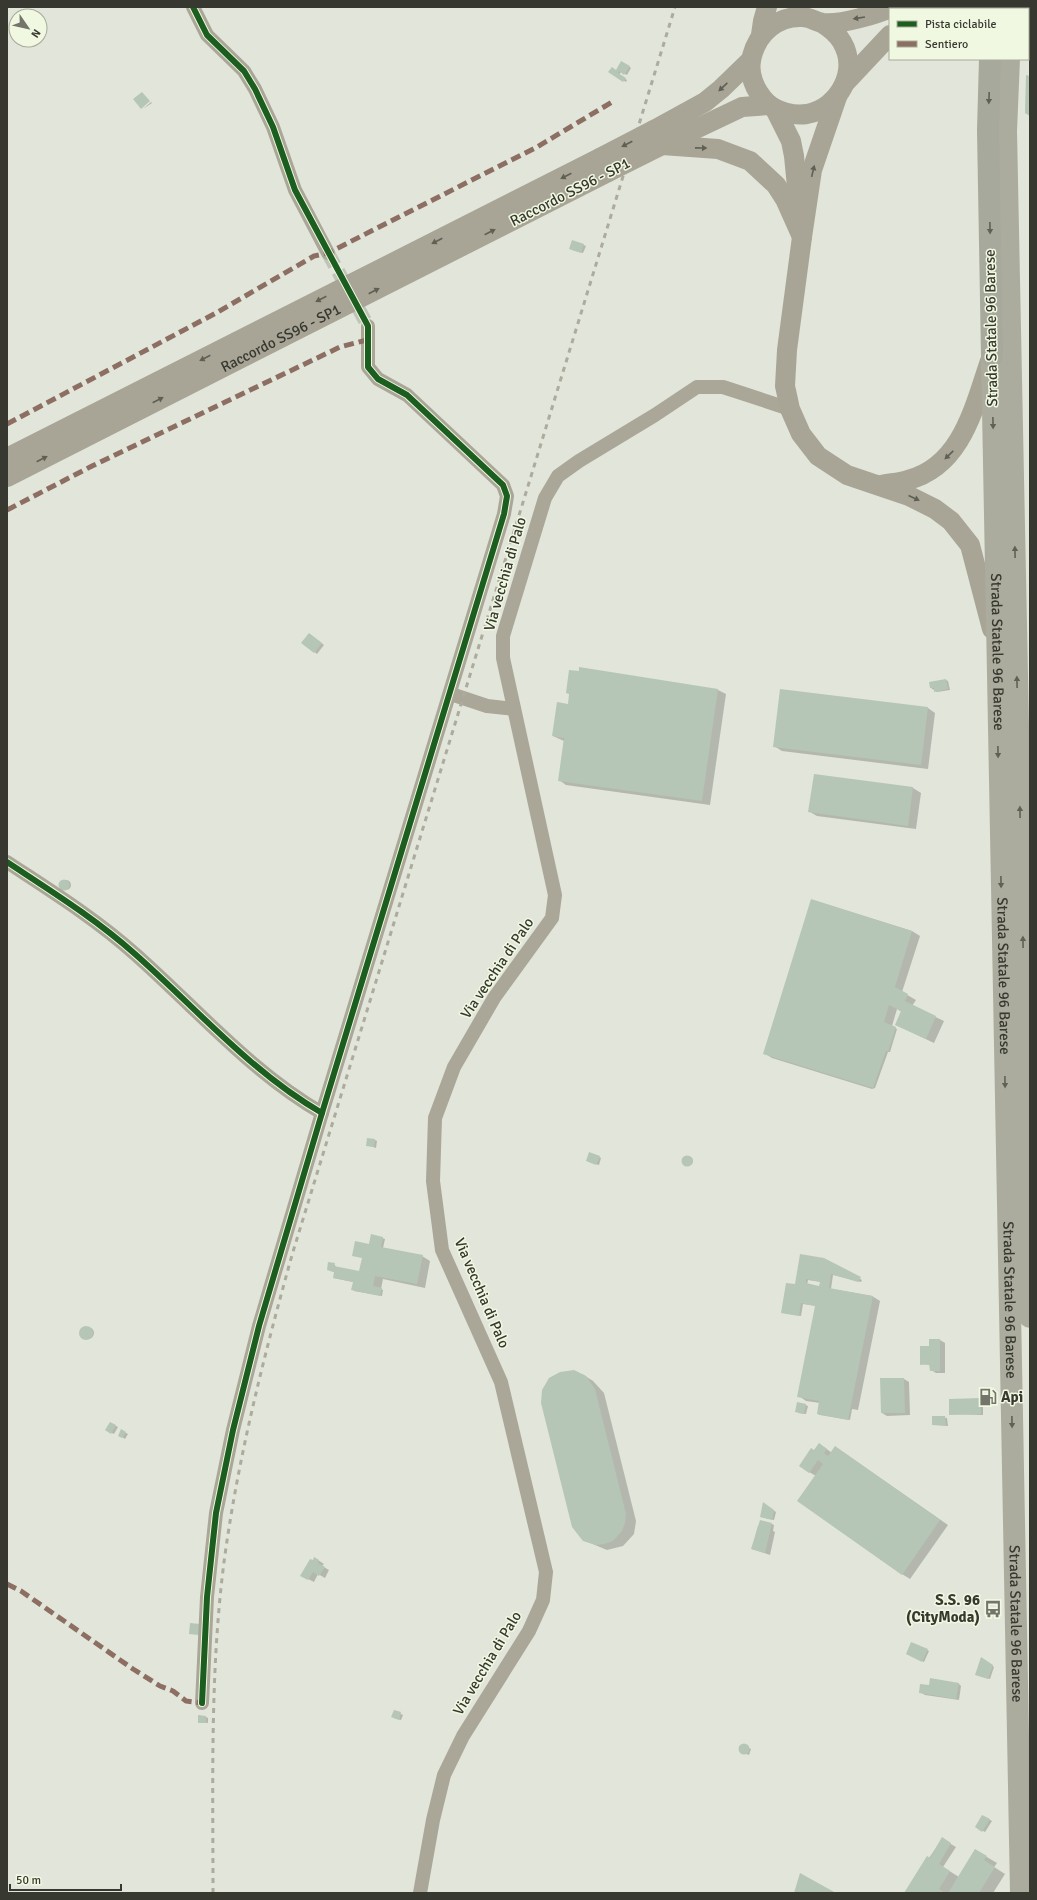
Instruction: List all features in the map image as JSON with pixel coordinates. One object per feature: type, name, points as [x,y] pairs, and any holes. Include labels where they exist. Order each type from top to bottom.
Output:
[{"type":"highway","name":"Strada Statale 96 Barese","points":[[990,60],[988,130],[992,356]]},
{"type":"main road","points":[[761,35],[767,7]]},
{"type":"main road","points":[[802,237],[794,156],[790,140],[772,107],[760,96],[754,85],[751,73],[751,60],[754,47],[761,35],[770,27],[786,19],[814,16],[863,18],[889,8]]},
{"type":"main road","points":[[814,16],[834,31],[845,49],[848,69],[812,170],[787,350],[785,386],[790,409],[801,434],[818,456],[846,475],[909,496],[935,509],[951,521],[970,545],[996,643]]},
{"type":"main road","points":[[658,138],[742,107],[772,107],[788,114],[808,114],[827,106],[889,36]]},
{"type":"main road","points":[[658,138],[705,102],[751,60]]},
{"type":"main road","name":"Strada Statale 96 Barese","points":[[1009,60],[1006,131],[1030,1317]]},
{"type":"main road","points":[[658,138],[718,149],[750,161],[776,185],[785,199],[802,237]]},
{"type":"main road","name":"Raccordo SS96 - SP1","points":[[7,458],[658,138]]},
{"type":"main road","name":"Raccordo SS96 - SP1","points":[[7,477],[604,165]]},
{"type":"main road","points":[[877,485],[909,480],[934,469],[954,451],[968,426],[992,356]]},
{"type":"main road","name":"Strada Statale 96 Barese","points":[[992,356],[996,643],[1021,1893]]},
{"type":"street","points":[[193,7],[207,35],[244,71],[255,89],[273,127],[295,190],[328,253]]},
{"type":"street","points":[[202,1703],[207,1596],[215,1528],[232,1430],[259,1326],[322,1113],[451,694],[504,514],[507,496],[503,485],[407,395],[378,379],[368,367],[368,326]]},
{"type":"street","name":"Via vecchia di Palo","points":[[420,1893],[433,1820],[444,1775],[463,1736],[529,1631],[543,1600],[546,1572],[501,1382],[442,1250],[433,1181],[435,1118],[454,1067],[494,998],[552,918],[555,895],[526,757],[503,658],[503,636],[545,498],[558,476],[579,461],[655,415],[696,387],[723,387],[790,409]]},
{"type":"street","points":[[451,694],[487,706],[514,709]]},
{"type":"street","points":[[7,862],[80,910],[135,953],[221,1036],[300,1100],[322,1113]]},
{"type":"building","points":[[621,61],[630,66],[624,75],[619,71],[618,73],[626,78],[623,82],[608,72],[612,67],[616,70]]},
{"type":"building","points":[[1026,75],[1030,76],[1030,116],[1025,113]]},
{"type":"building","points":[[142,92],[150,101],[141,109],[133,99]]},
{"type":"building","points":[[572,240],[584,244],[581,253],[569,249]]},
{"type":"building","points":[[309,633],[322,643],[314,653],[301,643]]},
{"type":"building","points":[[579,667],[718,689],[702,801],[558,781],[564,738],[552,736],[557,702],[568,704],[569,694],[566,693],[569,670],[579,671]]},
{"type":"building","points":[[946,679],[948,689],[934,692],[934,688],[930,688],[929,682]]},
{"type":"building","points":[[780,689],[928,707],[921,765],[773,747]]},
{"type":"building","points":[[814,774],[913,787],[908,826],[808,812]]},
{"type":"building","points":[[62,880],[66,880],[68,881],[68,889],[62,890],[59,887],[59,883]]},
{"type":"building","points":[[811,899],[912,931],[895,987],[908,994],[905,1001],[936,1016],[926,1039],[895,1025],[901,1011],[889,1005],[884,1022],[896,1027],[888,1052],[886,1051],[873,1088],[763,1054]]},
{"type":"building","points":[[367,1138],[375,1139],[374,1147],[366,1146]]},
{"type":"building","points":[[589,1152],[600,1156],[596,1165],[586,1161]]},
{"type":"building","points":[[685,1156],[689,1156],[691,1157],[691,1165],[685,1166],[682,1163],[682,1159]]},
{"type":"building","points":[[371,1234],[383,1237],[381,1247],[423,1255],[417,1284],[375,1276],[373,1286],[382,1288],[380,1296],[351,1290],[353,1282],[333,1278],[334,1272],[327,1270],[328,1262],[335,1263],[334,1266],[359,1271],[362,1258],[352,1256],[355,1241],[369,1244]]},
{"type":"building","points":[[800,1254],[824,1258],[861,1277],[858,1282],[831,1274],[829,1288],[873,1296],[848,1420],[817,1414],[819,1401],[797,1397],[815,1306],[801,1303],[799,1316],[781,1313],[786,1283],[795,1284]],"holes":[[[806,1279],[820,1282],[819,1286],[806,1283]]]},
{"type":"building","points":[[86,1326],[91,1328],[93,1333],[91,1338],[86,1340],[81,1338],[79,1333],[81,1328]]},
{"type":"building","points":[[929,1339],[940,1339],[940,1371],[930,1371],[929,1364],[920,1365],[920,1346],[929,1346]]},
{"type":"building","points":[[574,1370],[586,1376],[595,1389],[626,1514],[622,1531],[613,1541],[604,1544],[596,1545],[583,1541],[572,1527],[541,1403],[542,1390],[549,1378],[560,1372]]},
{"type":"building","points":[[880,1378],[904,1378],[905,1413],[881,1413]]},
{"type":"building","points":[[981,1398],[981,1414],[949,1415],[949,1399]]},
{"type":"building","points":[[797,1402],[806,1404],[804,1414],[795,1412]]},
{"type":"building","points":[[932,1416],[945,1416],[946,1425],[932,1425]]},
{"type":"building","points":[[110,1422],[116,1425],[111,1434],[105,1430]]},
{"type":"building","points":[[121,1429],[126,1432],[122,1438],[118,1436]]},
{"type":"building","points":[[819,1443],[827,1449],[824,1453],[828,1456],[835,1446],[940,1520],[902,1575],[797,1501],[823,1464],[818,1460],[809,1473],[799,1466],[811,1448],[814,1450]]},
{"type":"building","points":[[763,1502],[774,1510],[772,1520],[760,1517]]},
{"type":"building","points":[[760,1520],[772,1523],[765,1553],[751,1549]]},
{"type":"building","points":[[314,1557],[319,1560],[318,1563],[325,1567],[319,1576],[313,1572],[308,1580],[300,1576],[310,1559],[313,1560]]},
{"type":"building","points":[[190,1623],[200,1624],[199,1635],[189,1634]]},
{"type":"building","points":[[911,1642],[928,1649],[922,1662],[906,1654]]},
{"type":"building","points":[[981,1657],[993,1665],[988,1679],[975,1675]]},
{"type":"building","points":[[930,1678],[959,1683],[956,1699],[919,1693],[920,1684],[929,1685]]},
{"type":"building","points":[[394,1710],[401,1712],[399,1720],[391,1717]]},
{"type":"building","points":[[198,1715],[206,1716],[206,1723],[198,1723]]},
{"type":"building","points":[[744,1743],[748,1745],[750,1749],[748,1753],[744,1755],[740,1753],[738,1749],[740,1745]]},
{"type":"building","points":[[982,1815],[990,1819],[982,1832],[975,1827]]},
{"type":"building","points":[[942,1837],[951,1843],[939,1864],[950,1871],[939,1889],[945,1893],[904,1893],[927,1856],[930,1858]]},
{"type":"building","points":[[975,1849],[987,1856],[984,1860],[995,1867],[979,1893],[948,1893]]},
{"type":"building","points":[[800,1873],[836,1893],[794,1893]]},
{"type":"tunnel","points":[[328,253],[368,326]]},
{"type":"railway","points":[[213,1893],[213,1727],[216,1644],[224,1562],[230,1523],[244,1445],[262,1369],[292,1255],[675,7]]},
{"type":"marked path","points":[[7,424],[216,313],[314,256],[328,253],[537,147],[612,102]]},
{"type":"marked path","points":[[7,510],[92,466],[340,347],[367,340]]},
{"type":"marked path","points":[[7,1584],[21,1591],[160,1686],[173,1691],[186,1701],[202,1703]]},
{"type":"cycle path","points":[[193,7],[207,35],[244,71],[255,89],[273,127],[295,190],[368,326],[368,367],[378,379],[407,395],[503,485],[507,496],[504,514],[322,1113],[259,1326],[233,1430],[216,1513],[207,1597],[202,1703]]},
{"type":"cycle path","points":[[7,862],[105,929],[135,954],[248,1059],[296,1097],[322,1113]]},
{"type":"place","name":"Api","points":[[988,1397]]},
{"type":"place","name":"S.S. 96 (CityModa)","points":[[993,1609]]}]
